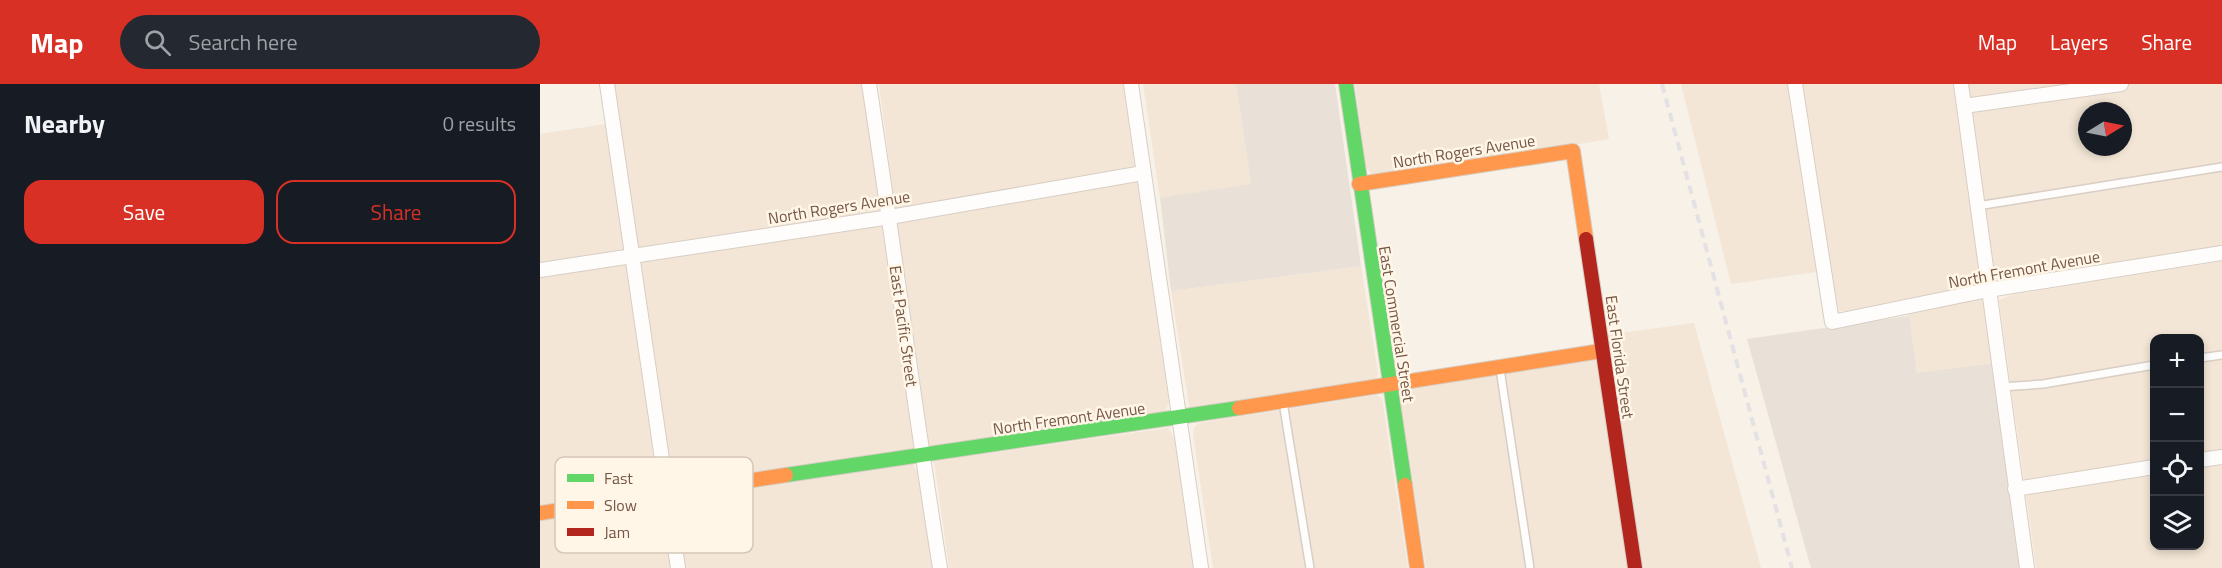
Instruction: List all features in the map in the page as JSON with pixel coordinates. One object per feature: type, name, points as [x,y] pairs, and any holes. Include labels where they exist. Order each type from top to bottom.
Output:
[{"type":"street","points":[[607,84],[660,457]]},
{"type":"street","name":"East Pacific Street","points":[[869,84],[940,568]]},
{"type":"street","points":[[1131,84],[1201,568]]},
{"type":"street","name":"East Commercial Street","points":[[1346,84],[1417,568]]},
{"type":"street","name":"North Fremont Avenue","points":[[1795,84],[1832,322],[1988,290],[2222,253]]},
{"type":"street","points":[[1960,84],[2027,568]]},
{"type":"street","points":[[1964,106],[2121,84]]},
{"type":"street","name":"North Rogers Avenue","points":[[1359,184],[1573,151]]},
{"type":"street","name":"East Florida Street","points":[[1573,151],[1635,568]]},
{"type":"street","name":"North Rogers Avenue","points":[[540,270],[890,217],[1143,173]]},
{"type":"street","name":"North Fremont Avenue","points":[[753,480],[1179,418],[1601,351]]},
{"type":"street","points":[[2204,459],[2222,457]]},
{"type":"street","points":[[2015,489],[2150,468]]},
{"type":"street","name":"North Fremont Avenue","points":[[540,513],[555,510]]},
{"type":"street","points":[[675,553],[678,568]]},
{"type":"lane","points":[[1977,206],[2222,166]]},
{"type":"lane","points":[[2204,357],[2222,355]]},
{"type":"lane","points":[[2001,387],[2043,384],[2150,366]]},
{"type":"lane","points":[[1500,367],[1530,568]]},
{"type":"lane","points":[[1283,402],[1310,568]]},
{"type":"shaded area","points":[[614,84],[862,84],[914,448],[753,473],[753,457],[555,457],[555,504],[540,506],[540,134],[619,122]]},
{"type":"shaded area","points":[[879,84],[1123,84],[1169,402],[1165,412],[936,447],[929,445],[925,440]]},
{"type":"shaded area","points":[[1143,84],[1236,84],[1251,185],[1160,198]]},
{"type":"shaded area","points":[[1236,84],[1335,84],[1361,266],[1171,291],[1160,198],[1251,184]]},
{"type":"shaded area","points":[[1355,84],[1599,84],[1609,139],[1373,176],[1366,167]]},
{"type":"shaded area","points":[[1681,84],[1953,84],[1993,363],[1917,373],[1906,299],[1839,311],[1831,270],[1731,284]]},
{"type":"shaded area","points":[[1968,84],[2222,84],[2222,246],[2006,279],[1999,278],[1995,273]]},
{"type":"shaded area","points":[[2222,261],[2222,568],[2036,568],[1999,300],[2011,295]]},
{"type":"shaded area","points":[[1361,266],[1378,373],[1376,379],[1190,411],[1171,291]]},
{"type":"shaded area","points":[[1909,316],[1917,373],[1993,363],[2021,568],[1811,568],[1747,339]]},
{"type":"shaded area","points":[[1694,323],[1761,568],[1426,568],[1400,393],[1404,390],[1609,357],[1606,335]]},
{"type":"shaded area","points":[[1376,395],[1382,398],[1408,568],[1213,568],[1194,428],[1199,423]]},
{"type":"shaded area","points":[[1168,428],[1175,439],[1194,568],[949,568],[934,461]]},
{"type":"shaded area","points":[[913,464],[919,476],[933,568],[540,568],[540,520],[555,517],[555,553],[753,553],[753,486]]},
{"type":"railway","points":[[1662,84],[1792,568]]},
{"type":"traffic: fast","points":[[1346,84],[1405,485]]},
{"type":"traffic: fast","points":[[786,475],[1239,408]]},
{"type":"traffic: slow","points":[[1359,184],[1573,151],[1586,239]]},
{"type":"traffic: slow","points":[[1239,408],[1601,351]]},
{"type":"traffic: slow","points":[[753,480],[786,475]]},
{"type":"traffic: slow","points":[[1405,485],[1417,568]]},
{"type":"traffic: slow","points":[[540,513],[555,511]]},
{"type":"traffic: jam","points":[[1586,239],[1635,568]]}]
